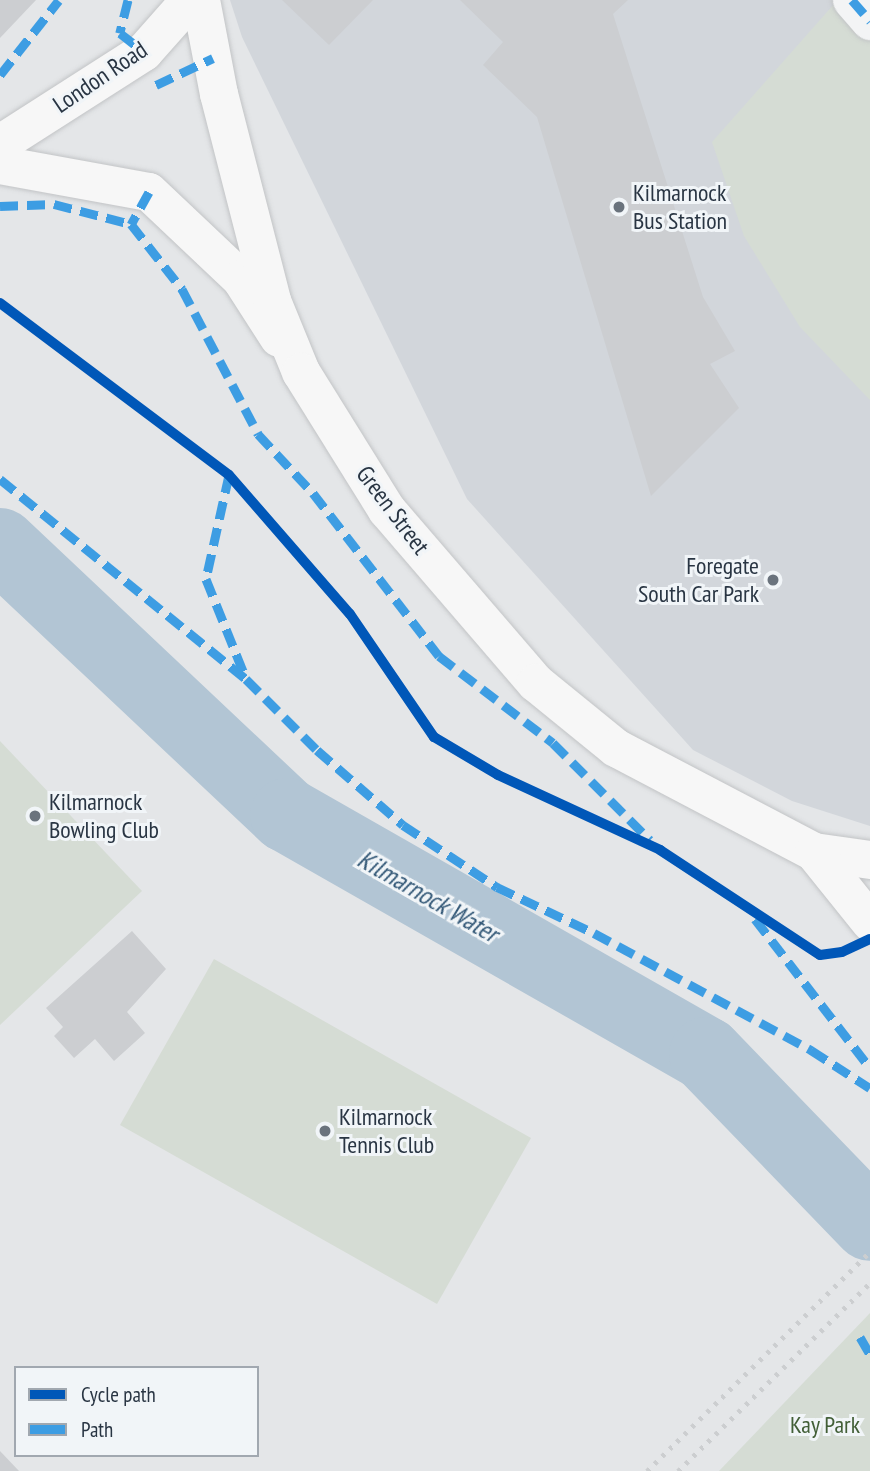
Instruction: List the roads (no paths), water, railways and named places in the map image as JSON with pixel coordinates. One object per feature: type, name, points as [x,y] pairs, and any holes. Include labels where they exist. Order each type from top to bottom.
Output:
[{"type":"main road","name":"London Road","points":[[0,144],[144,51],[190,0]]},
{"type":"main road","name":"Green Street","points":[[201,0],[219,94],[272,301],[301,372],[387,510],[536,683],[616,748],[814,852]]},
{"type":"main road","points":[[0,165],[149,192],[241,279],[301,372]]},
{"type":"main road","points":[[814,852],[870,860]]},
{"type":"main road","points":[[814,852],[870,922]]},
{"type":"street","points":[[852,0],[870,21]]},
{"type":"waterway","name":"Kilmarnock Water","points":[[0,545],[287,815],[706,1054],[870,1224]]},
{"type":"railway","points":[[647,1471],[870,1252]]},
{"type":"railway","points":[[678,1471],[870,1283]]},
{"type":"place","name":"Kilmarnock Bus Station","points":[[619,207]]},
{"type":"place","name":"Foregate South Car Park","points":[[773,580]]},
{"type":"place","name":"Kilmarnock Bowling Club","points":[[35,816]]},
{"type":"place","name":"Kilmarnock Tennis Club","points":[[325,1131]]},
{"type":"park label","name":"Kay Park","points":[[825,1425]]}]
